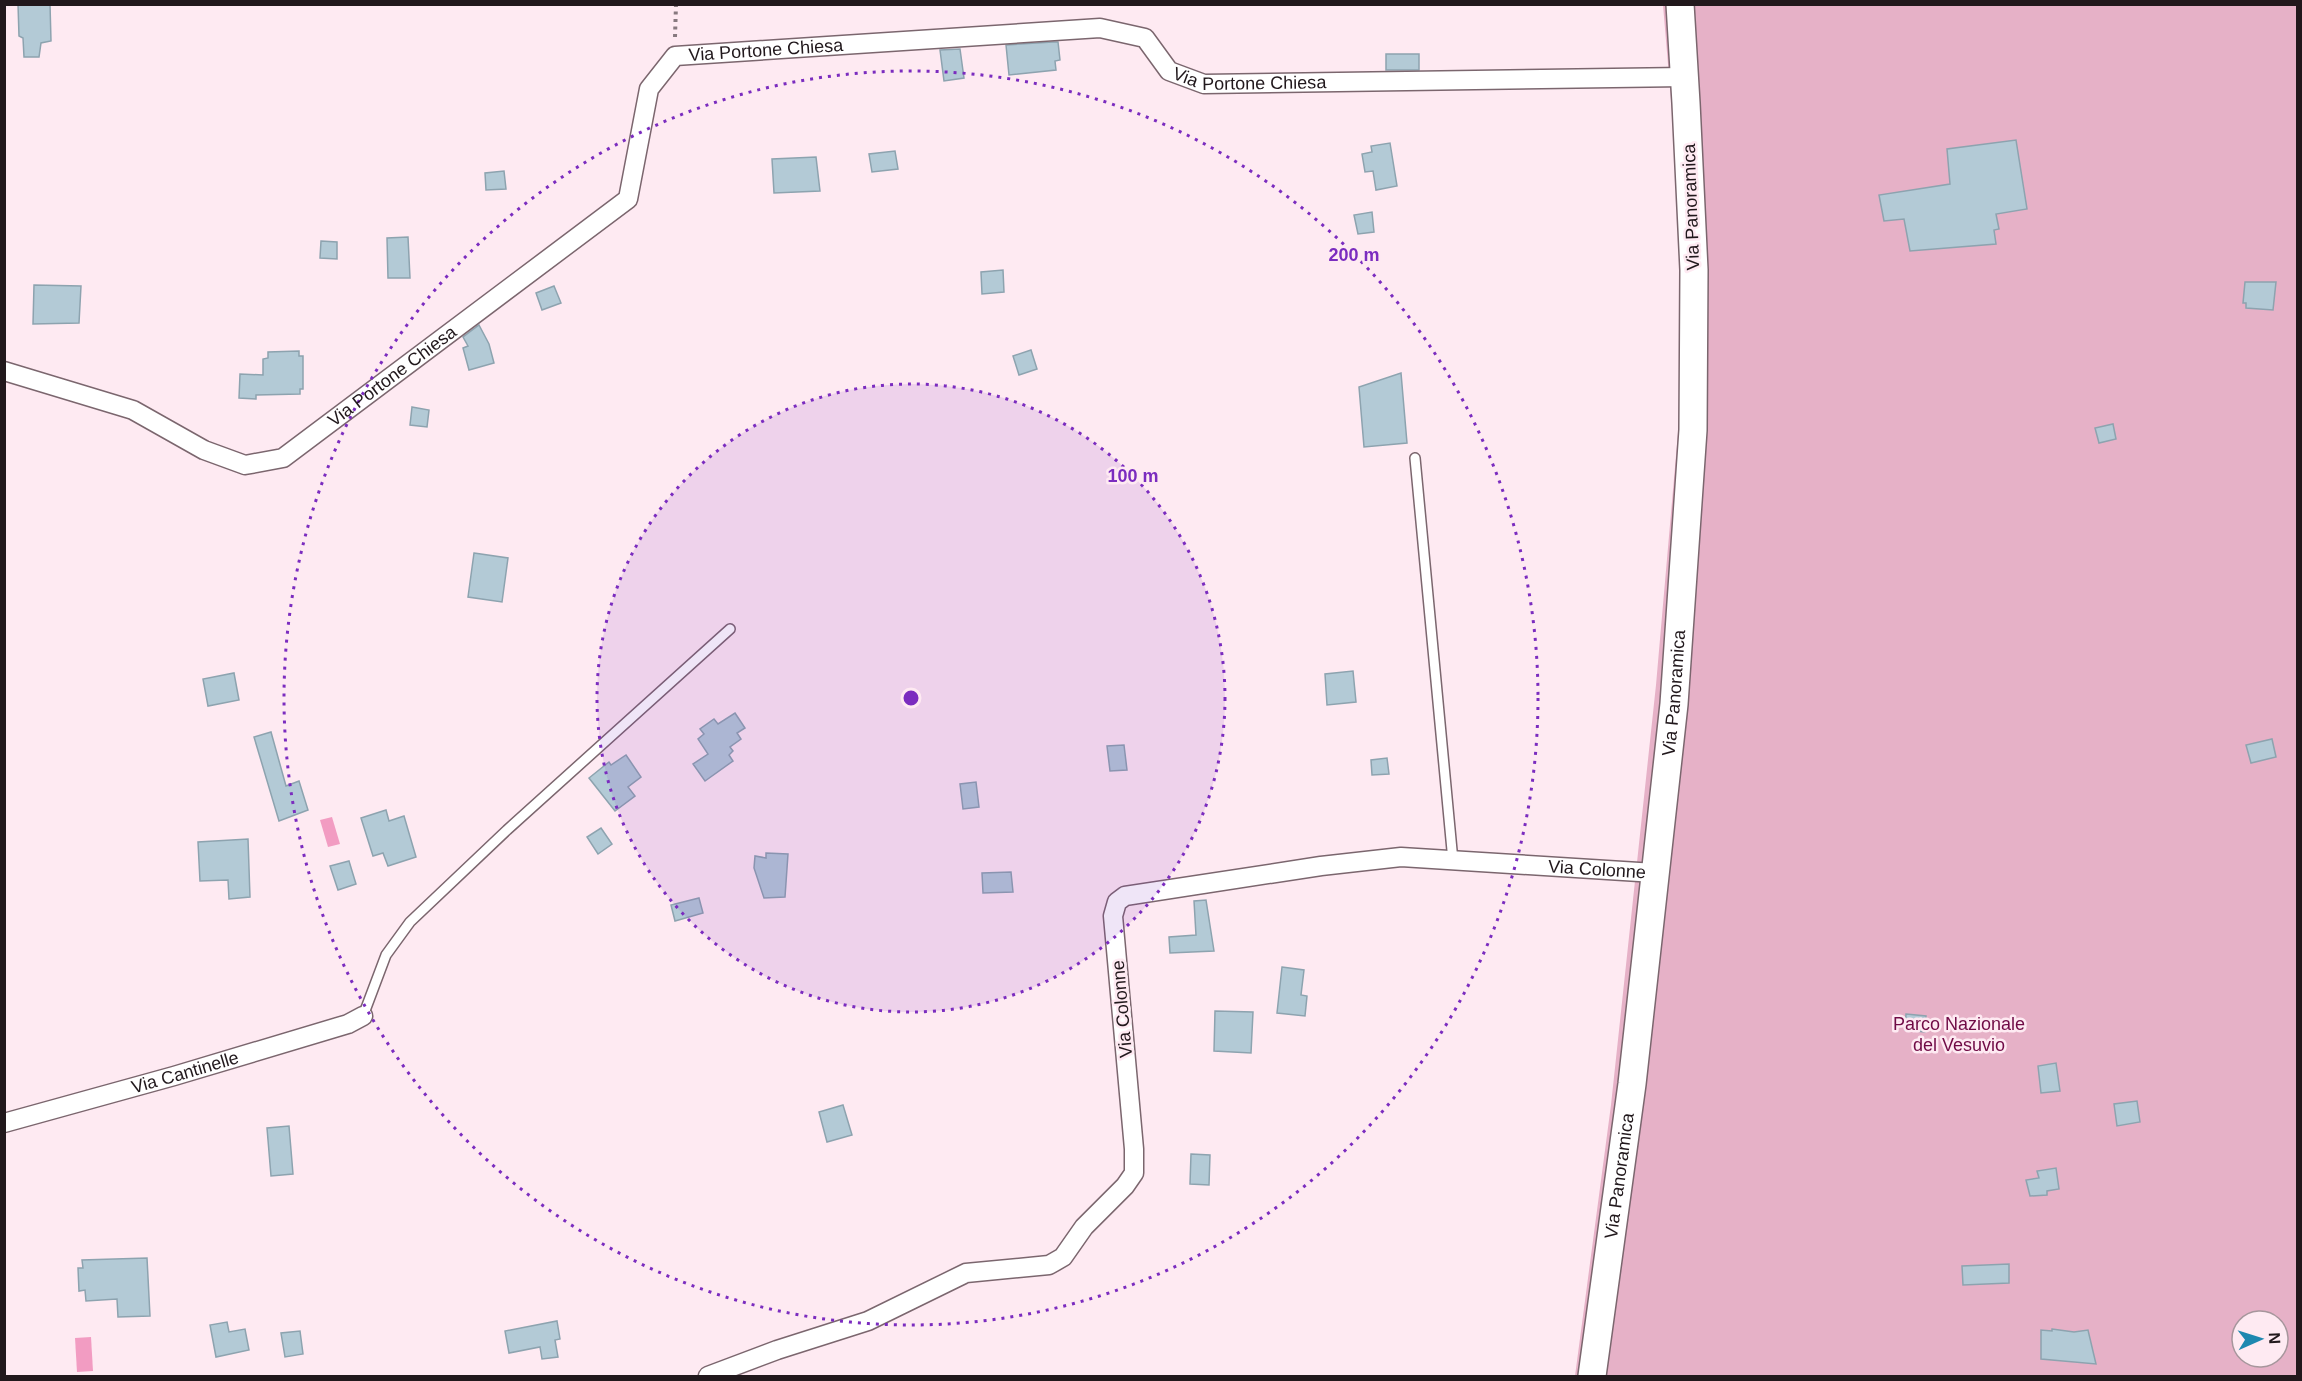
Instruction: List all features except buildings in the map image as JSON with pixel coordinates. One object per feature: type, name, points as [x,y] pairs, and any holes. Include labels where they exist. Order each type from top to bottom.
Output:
[{"type":"street","name":"Via Panoramica","points":[[1592,1377],[1632,1084],[1674,704],[1693,430],[1694,270],[1680,4]]},
{"type":"street","name":"Via Portone Chiesa","points":[[4,371],[133,410],[204,450],[245,465],[283,458],[628,200],[649,89],[675,56],[1101,28],[1145,38],[1169,71],[1204,84],[1684,77]]},
{"type":"street","name":"Via Colonne","points":[[708,1377],[777,1350],[868,1321],[966,1273],[1049,1265],[1063,1257],[1084,1227],[1125,1186],[1134,1173],[1134,1149],[1113,916],[1117,902],[1125,896],[1320,866],[1389,858],[1655,873]]},
{"type":"street","name":"Via Cantinelle","points":[[4,1123],[174,1076],[348,1024],[363,1016]]},
{"type":"lane","points":[[1415,458],[1453,861]]},
{"type":"lane","points":[[363,1016],[386,955],[410,922],[507,830],[730,629]]},
{"type":"path","points":[[675,56],[676,4]]},
{"type":"green space","name":"Parco Nazionale del Vesuvio","points":[[1663,5],[2297,5],[2297,1376],[1575,1376],[1611,1105],[1656,685],[1686,341],[1679,195]]},
{"type":"shaded area","points":[[332,817],[340,844],[328,847],[320,820]]},
{"type":"shaded area","points":[[91,1337],[93,1371],[77,1372],[75,1338]]}]
